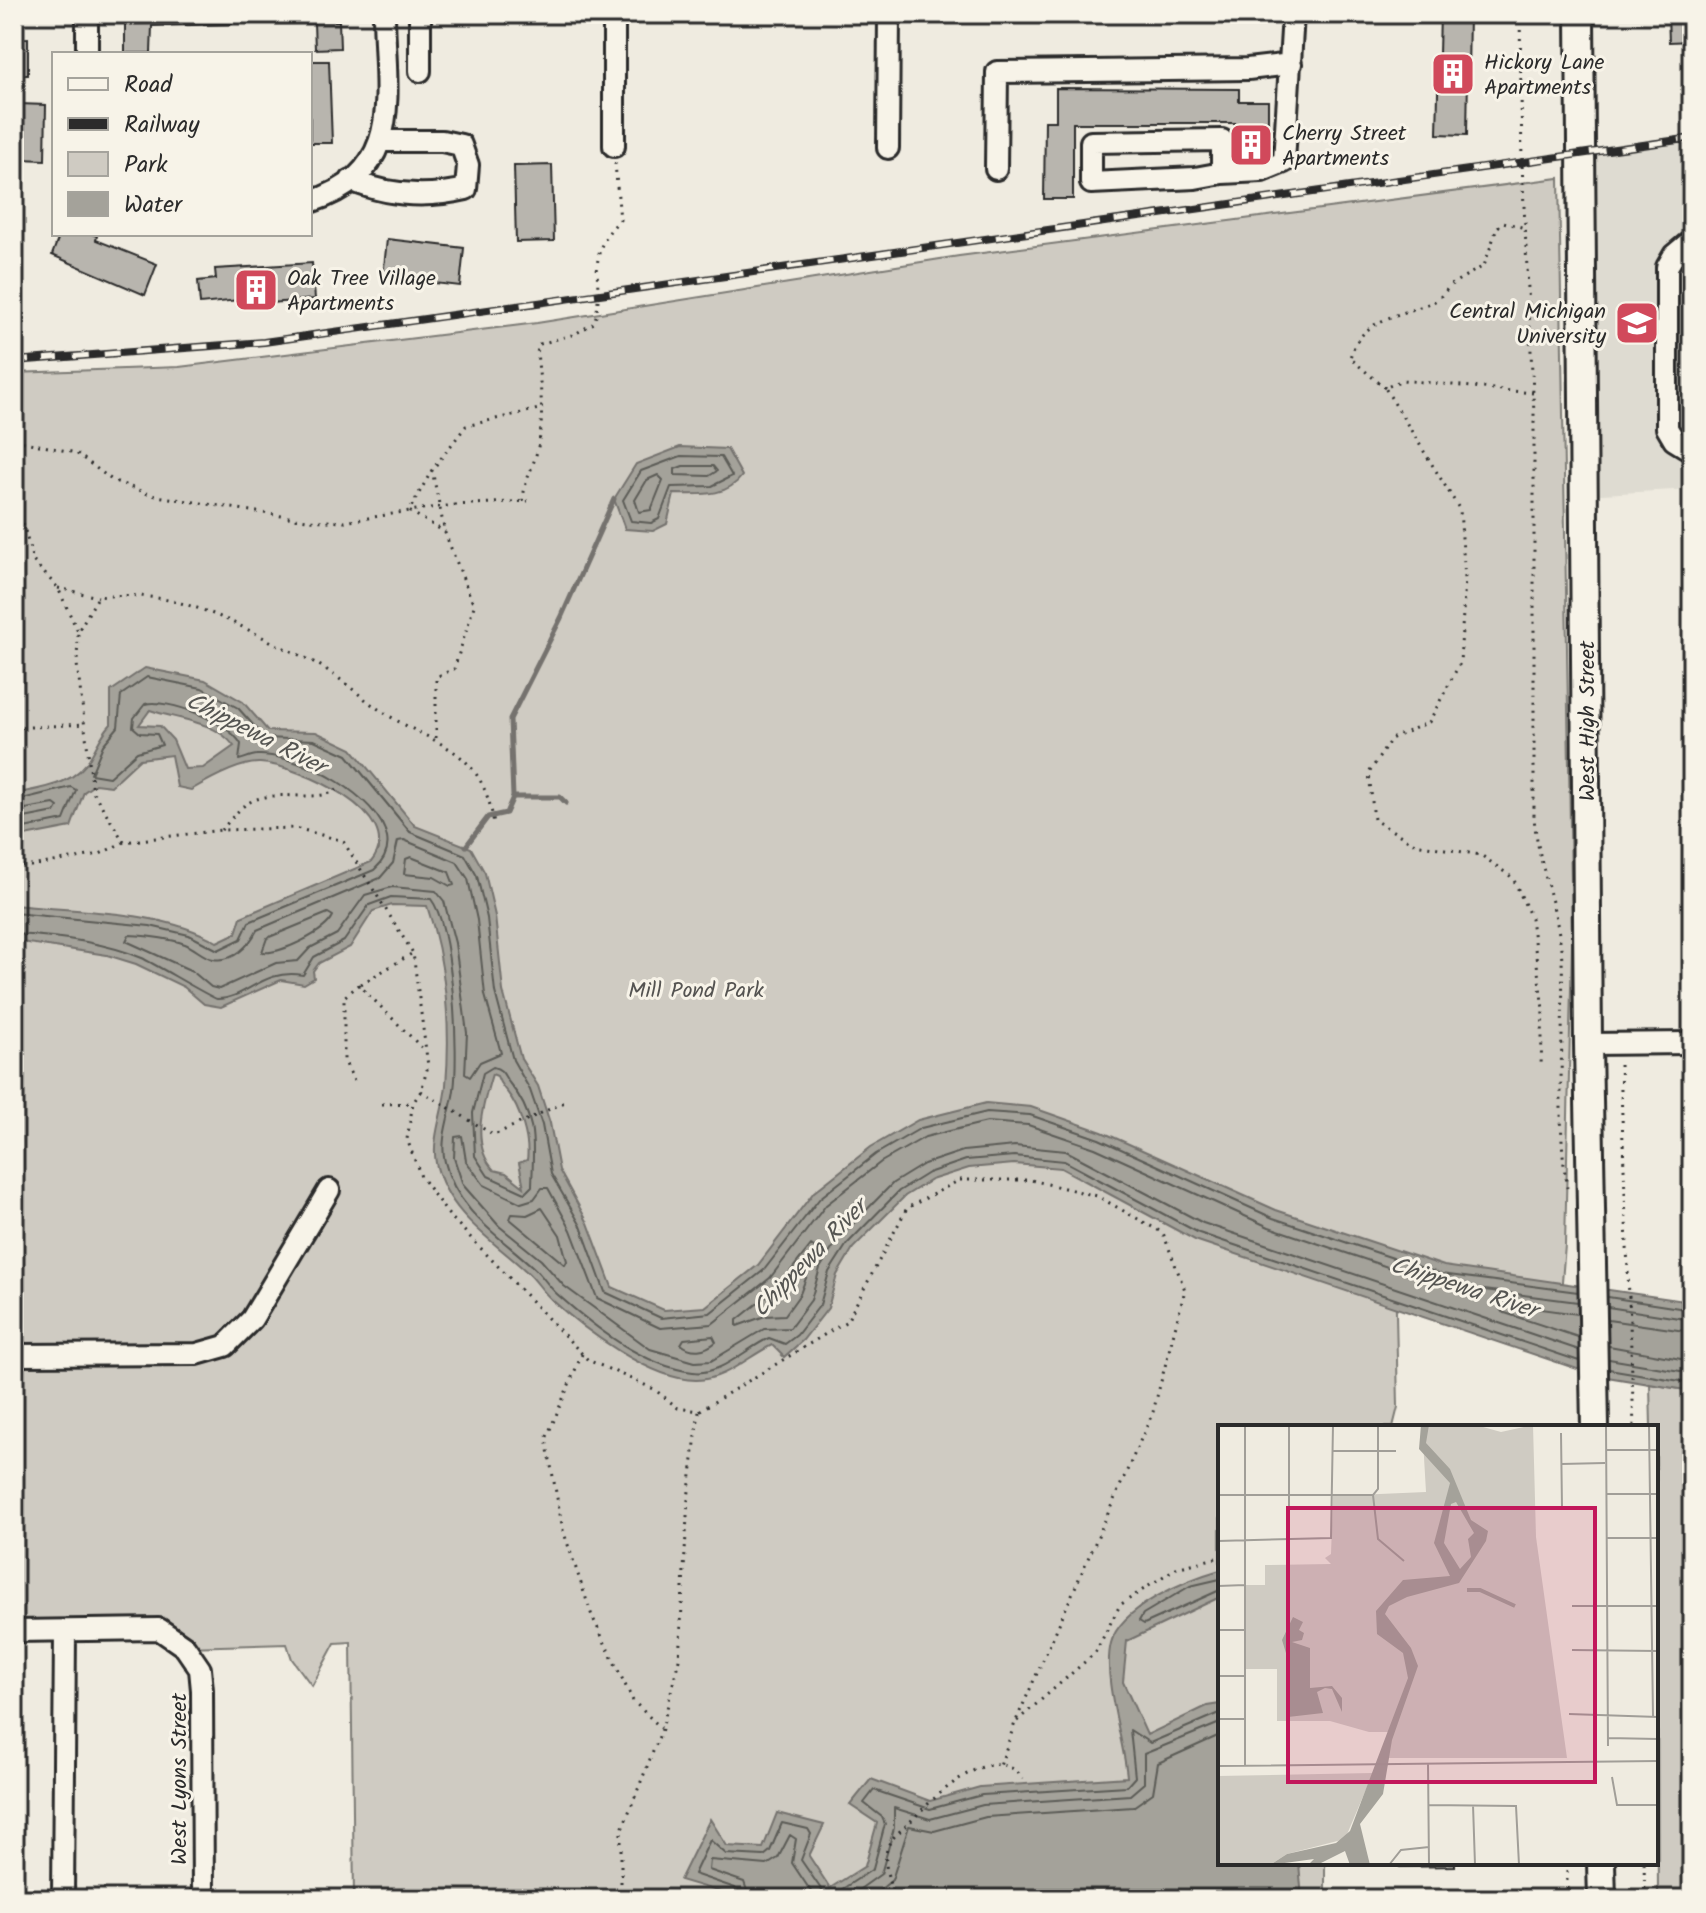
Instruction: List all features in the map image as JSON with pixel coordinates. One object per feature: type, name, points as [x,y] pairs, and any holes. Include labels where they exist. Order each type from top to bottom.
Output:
[{"type":"main road","name":"West High Street","points":[[1580,14],[1588,1044],[1595,1419]]},
{"type":"main road","points":[[1601,1865],[1602,1899]]},
{"type":"street","points":[[87,14],[87,52]]},
{"type":"street","points":[[312,201],[334,194],[374,160],[386,130],[384,14]]},
{"type":"street","points":[[420,14],[420,71]]},
{"type":"street","points":[[614,14],[614,146]]},
{"type":"street","points":[[888,148],[889,14]]},
{"type":"street","points":[[1222,173],[1222,140],[1091,142],[1091,183],[1262,171],[1284,162],[1293,14]]},
{"type":"street","points":[[996,169],[997,72],[1248,69],[1291,64]]},
{"type":"street","points":[[351,180],[379,192],[442,194],[466,189],[468,165],[461,145],[442,141],[381,141]]},
{"type":"street","points":[[1692,240],[1674,255],[1667,267],[1667,428],[1674,440],[1692,451]]},
{"type":"street","points":[[1588,1044],[1692,1043]]},
{"type":"street","points":[[14,1355],[197,1354],[225,1346],[252,1319],[329,1190]]},
{"type":"street","name":"West Lyons Street","points":[[65,1632],[159,1629],[185,1647],[200,1669],[203,1899]]},
{"type":"street","points":[[14,1631],[65,1632],[63,1899]]},
{"type":"path","points":[[1520,14],[1533,393],[1534,817],[1536,843],[1562,958],[1564,1167],[1568,1197]]},
{"type":"path","points":[[20,441],[76,453],[112,480],[151,495],[307,520],[344,522],[455,505],[526,501],[524,480],[538,450],[543,408],[537,352],[540,344],[575,334],[594,323],[599,309],[595,277],[599,250],[620,220],[614,146]]},
{"type":"path","points":[[1525,228],[1503,222],[1497,228],[1484,266],[1453,284],[1436,301],[1404,310],[1366,329],[1354,343],[1350,358],[1385,388],[1460,510],[1465,579],[1460,663],[1429,722],[1391,739],[1369,773],[1374,820],[1415,844],[1481,855],[1513,878],[1531,918],[1543,1009],[1541,1066]]},
{"type":"path","points":[[14,238],[18,248],[20,441],[15,493],[33,561],[58,588],[78,631],[77,664],[93,792],[124,842]]},
{"type":"path","points":[[1385,388],[1402,380],[1533,393]]},
{"type":"path","points":[[409,511],[432,470],[466,426],[543,408]]},
{"type":"path","points":[[432,470],[445,533],[474,606],[454,669],[436,677],[436,740]]},
{"type":"path","points":[[409,511],[445,533]]},
{"type":"path","points":[[58,588],[98,597],[123,594],[173,598],[212,611],[329,671],[381,711],[464,758],[488,792],[494,824]]},
{"type":"path","points":[[78,631],[98,597]]},
{"type":"path","points":[[14,728],[85,724]]},
{"type":"path","points":[[221,830],[248,803],[283,794],[329,795],[337,790]]},
{"type":"path","points":[[14,865],[31,866],[100,854],[124,842],[221,830],[296,828],[343,841],[413,953],[428,1066],[421,1091],[413,1103],[407,1139],[421,1177],[447,1213],[588,1360],[654,1389],[678,1408],[699,1411],[847,1321],[907,1208],[960,1180],[1031,1180],[1097,1196],[1163,1233],[1185,1290],[1153,1412],[1015,1723],[1000,1766]]},
{"type":"path","points":[[354,1081],[344,1060],[344,997],[413,953]]},
{"type":"path","points":[[359,985],[425,1050]]},
{"type":"path","points":[[1620,1068],[1619,1122],[1624,1145],[1630,1267],[1634,1425]]},
{"type":"path","points":[[421,1091],[494,1135],[565,1102]]},
{"type":"path","points":[[382,1104],[413,1103]]},
{"type":"path","points":[[582,1354],[546,1439],[563,1530],[592,1616],[633,1701],[662,1729]]},
{"type":"path","points":[[621,1899],[621,1832],[662,1729],[679,1659],[688,1499],[699,1411]]},
{"type":"path","points":[[1015,1723],[1095,1653],[1120,1605],[1176,1568],[1218,1558]]},
{"type":"path","points":[[894,1899],[885,1865],[889,1845],[939,1791],[969,1771],[1000,1766],[1019,1773],[1023,1779]]},
{"type":"path","points":[[1567,1865],[1567,1899]]},
{"type":"path","points":[[1644,1865],[1645,1899]]},
{"type":"shaded area","name":"Central Michigan University","points":[[1692,136],[1692,489],[1584,495],[1582,156]]},
{"type":"green space","name":"Mill Pond Park","points":[[1559,178],[1572,944],[1565,1245],[1559,1318],[1395,1266],[1398,1407],[1394,1425],[1218,1425],[1218,1865],[1325,1865],[1325,1899],[354,1899],[351,1642],[335,1643],[312,1686],[292,1659],[287,1644],[185,1647],[159,1629],[14,1630],[14,373],[179,367],[537,323],[959,256]]},
{"type":"green space","points":[[1650,1384],[1692,1391],[1692,1899],[1658,1899],[1658,1425],[1651,1425]]},
{"type":"water","points":[[680,447],[727,449],[742,476],[736,483],[720,491],[674,494],[667,524],[653,531],[625,529],[614,499],[636,464]]},
{"type":"water","name":"Chippewa River","points":[[145,668],[205,680],[243,702],[268,731],[316,732],[352,749],[415,826],[471,848],[485,873],[495,916],[503,991],[521,1059],[538,1086],[550,1123],[559,1170],[588,1223],[612,1287],[664,1310],[705,1307],[758,1265],[814,1192],[871,1147],[918,1120],[986,1103],[1031,1107],[1102,1132],[1276,1210],[1444,1266],[1692,1302],[1692,1391],[1595,1375],[1195,1240],[1061,1168],[1014,1164],[969,1168],[931,1180],[905,1196],[853,1248],[837,1275],[828,1308],[803,1340],[784,1357],[772,1345],[726,1372],[697,1380],[679,1378],[639,1363],[599,1338],[548,1296],[527,1272],[460,1211],[442,1181],[436,1163],[435,1144],[446,1085],[447,1017],[439,949],[427,906],[392,905],[373,911],[350,947],[319,963],[313,971],[314,978],[304,984],[281,980],[221,1007],[204,1004],[184,987],[136,964],[107,955],[14,941],[14,905],[145,918],[195,932],[217,942],[236,933],[241,917],[371,862],[379,844],[375,827],[363,811],[322,783],[277,766],[252,763],[224,772],[191,790],[177,787],[171,755],[140,759],[111,786],[95,784],[84,792],[71,827],[14,838],[14,794],[58,784],[85,766],[111,724],[111,691]],"holes":[[[150,710],[206,726],[226,737],[234,746],[203,768],[185,769],[173,740],[160,726],[139,725]],[[492,1074],[497,1076],[512,1099],[523,1124],[527,1160],[519,1163],[524,1187],[506,1173],[494,1170],[482,1149],[481,1124]]]},
{"type":"water","points":[[1218,1571],[1218,1598],[1127,1641],[1123,1682],[1147,1735],[1207,1706],[1218,1704],[1218,1865],[1299,1865],[1302,1899],[744,1899],[680,1880],[710,1819],[727,1846],[763,1848],[777,1813],[824,1825],[809,1856],[830,1888],[865,1866],[877,1823],[850,1805],[871,1779],[930,1801],[980,1787],[1127,1777],[1111,1692],[1111,1643],[1117,1630],[1141,1606],[1191,1580]]},
{"type":"building","points":[[150,14],[232,14],[232,24],[152,26],[151,52],[125,52],[125,24],[149,23]]},
{"type":"building","points":[[261,14],[316,14],[316,21],[339,21],[340,48],[315,49],[314,23],[261,24]]},
{"type":"building","name":"Hickory Lane Apartments","points":[[1440,14],[1469,14],[1467,135],[1437,134]]},
{"type":"building","points":[[1668,14],[1692,14],[1692,41],[1669,42]]},
{"type":"building","points":[[28,38],[28,75],[14,75],[14,39]]},
{"type":"building","points":[[312,61],[329,61],[332,143],[312,143]]},
{"type":"building","name":"Cherry Street Apartments","points":[[1056,88],[1239,89],[1239,101],[1268,101],[1268,167],[1235,167],[1235,123],[1073,123],[1073,199],[1044,199],[1045,121],[1056,121]]},
{"type":"building","points":[[19,104],[46,105],[45,160],[19,159]]},
{"type":"building","points":[[552,165],[554,241],[516,242],[514,166]]},
{"type":"building","points":[[59,236],[97,236],[96,240],[157,264],[145,295],[52,255]]},
{"type":"building","name":"Oak Tree Village Apartments","points":[[387,239],[464,248],[460,286],[383,277]]},
{"type":"building","name":"Oak Tree Village Apartments","points":[[312,263],[315,299],[249,305],[249,299],[200,304],[198,281],[216,279],[215,269]]},
{"type":"building","points":[[1692,643],[1692,728],[1690,728]]},
{"type":"building","points":[[1400,1865],[1455,1865],[1455,1866]]},
{"type":"waterway","points":[[513,797],[510,719],[561,618],[614,499]]},
{"type":"waterway","points":[[466,846],[488,817],[506,813],[513,797],[560,797],[566,803]]},
{"type":"railway","points":[[14,361],[264,342],[1692,138]]},
{"type":"place","name":"Hickory Lane Apartments","points":[[1453,74]]},
{"type":"place","name":"Cherry Street Apartments","points":[[1251,145]]},
{"type":"place","name":"Oak Tree Village Apartments","points":[[256,290]]},
{"type":"place","name":"Central Michigan University","points":[[1637,323]]}]
